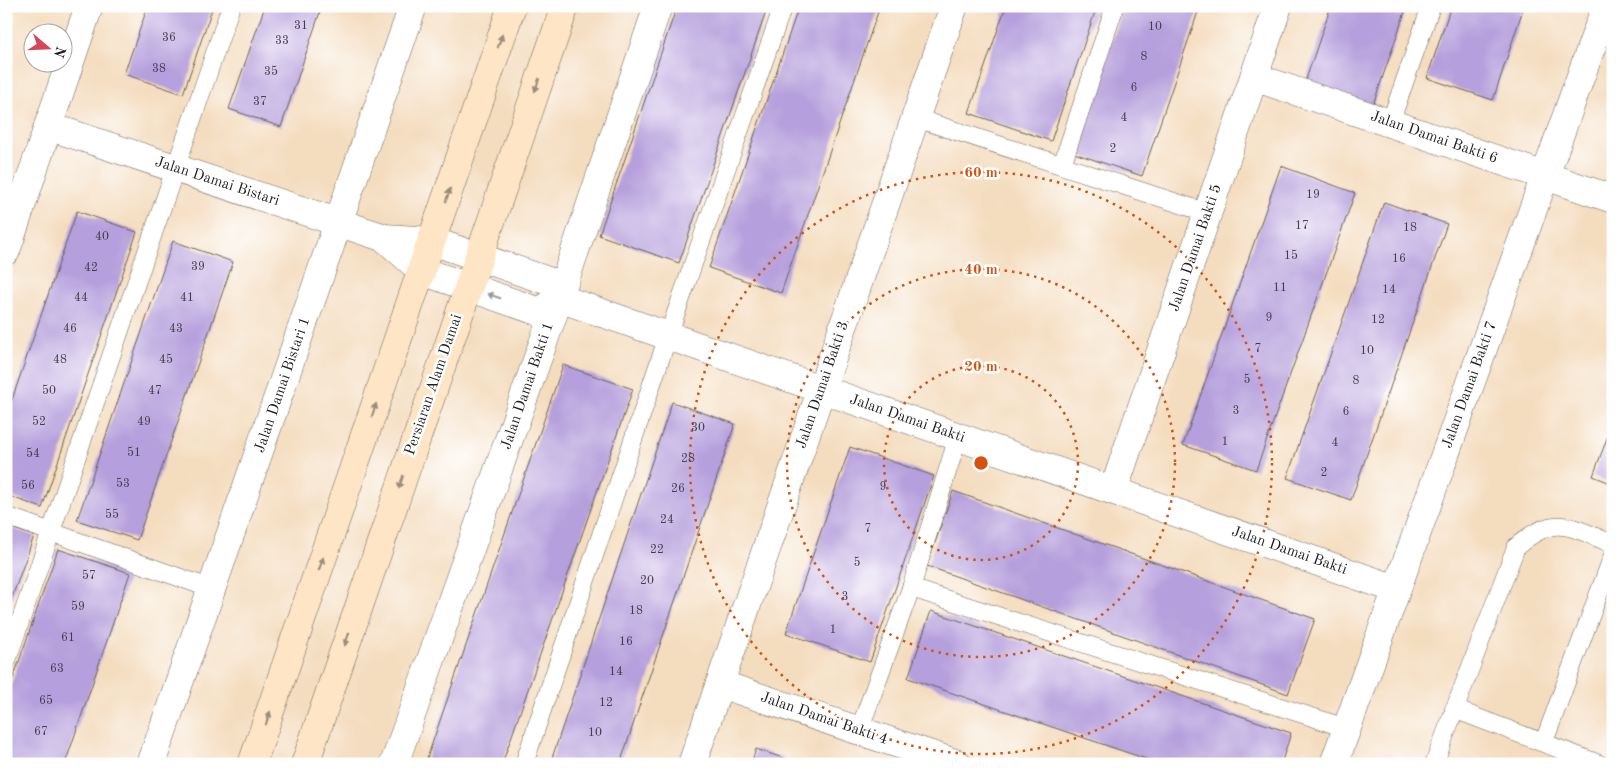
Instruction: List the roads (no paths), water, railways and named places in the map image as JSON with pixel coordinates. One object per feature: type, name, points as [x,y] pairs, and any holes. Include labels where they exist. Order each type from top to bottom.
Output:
[{"type":"street","points":[[6,251],[89,6]]},
{"type":"street","name":"Jalan Damai Bistari 1","points":[[151,764],[413,6]]},
{"type":"street","points":[[252,764],[512,6]]},
{"type":"street","name":"Persiaran Alam Damai","points":[[306,761],[565,6]]},
{"type":"street","name":"Jalan Damai Bakti 1","points":[[394,764],[559,298],[658,6]]},
{"type":"street","name":"Jalan Damai Bakti 3","points":[[692,764],[954,6]]},
{"type":"street","name":"Jalan Damai Bakti 5","points":[[1114,489],[1278,6]]},
{"type":"street","name":"Jalan Damai Bakti 7","points":[[1334,764],[1606,6]]},
{"type":"street","name":"Jalan Damai Bakti 6","points":[[1254,77],[1613,199]]},
{"type":"street","name":"Jalan Damai Bistari","points":[[48,126],[385,238],[432,241],[478,257]]},
{"type":"street","name":"Jalan Damai Bistari","points":[[385,238],[422,271]]},
{"type":"street","points":[[422,271],[540,312],[559,298],[551,282],[478,257]]},
{"type":"street","name":"Jalan Damai Bakti","points":[[559,298],[958,437],[1114,489],[1396,589]]},
{"type":"street","name":"Jalan Damai Bakti 4","points":[[720,684],[958,764]]},
{"type":"lane","points":[[6,663],[231,6]]},
{"type":"lane","points":[[524,764],[668,336],[783,6]]},
{"type":"lane","points":[[1062,165],[1115,6]]},
{"type":"lane","points":[[1390,123],[1431,6]]},
{"type":"lane","points":[[916,118],[1208,212]]},
{"type":"lane","points":[[859,731],[911,588],[958,437]]},
{"type":"lane","points":[[6,516],[212,589]]},
{"type":"lane","points":[[1434,764],[1516,547],[1533,532],[1558,524],[1613,544]]},
{"type":"lane","points":[[1544,742],[1613,555]]},
{"type":"lane","points":[[911,588],[1346,728]]},
{"type":"lane","points":[[1454,709],[1599,764]]}]
